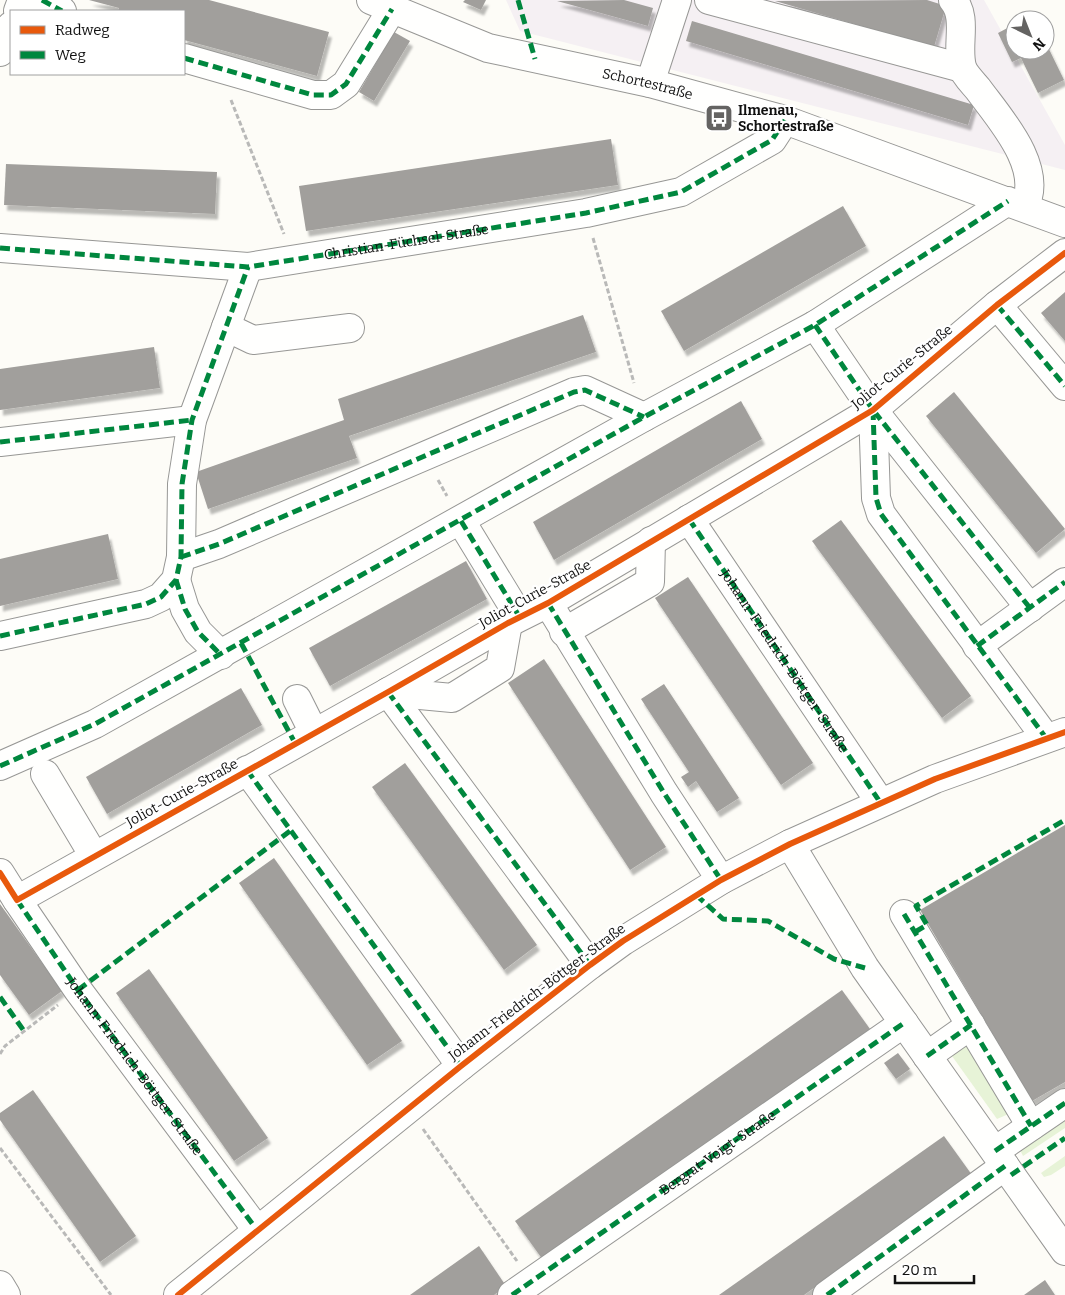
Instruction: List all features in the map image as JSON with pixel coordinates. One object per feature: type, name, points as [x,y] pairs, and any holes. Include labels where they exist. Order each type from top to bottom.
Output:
[{"type":"street","points":[[42,0],[60,10]]},
{"type":"street","points":[[650,83],[677,0]]},
{"type":"street","points":[[709,0],[962,68]]},
{"type":"street","points":[[0,766],[95,724],[644,417],[815,325],[1030,197],[1030,172],[1009,131],[962,68],[960,8],[953,0]]},
{"type":"street","points":[[185,58],[313,95],[331,96],[346,84],[381,4]]},
{"type":"street","name":"Schortestraße","points":[[381,4],[488,48],[650,83],[785,120],[1065,223]]},
{"type":"street","points":[[0,52],[10,28]]},
{"type":"street","name":"Christian-Füchsel-Straße","points":[[0,248],[248,267],[586,213],[681,192],[772,140],[785,120]]},
{"type":"street","name":"Joliot-Curie-Straße","points":[[17,900],[388,692],[514,619],[548,603],[873,410],[997,305],[1065,253]]},
{"type":"street","points":[[221,654],[198,632],[185,609],[178,569],[182,484],[192,420],[248,267]]},
{"type":"street","points":[[997,305],[1065,386]]},
{"type":"street","name":"Joliot-Curie-Straße","points":[[815,325],[873,410],[1030,608]]},
{"type":"street","points":[[226,327],[252,340],[350,328]]},
{"type":"street","points":[[0,636],[146,604],[161,597],[178,569],[219,544],[574,392],[585,390],[644,417]]},
{"type":"street","name":"Johann-Friedrich-Böttger-Straße","points":[[178,1295],[408,1108],[590,964],[722,880],[790,844],[880,802],[1055,735],[978,646],[881,514],[876,498],[873,410]]},
{"type":"street","points":[[0,442],[192,420]]},
{"type":"street","name":"Johann-Friedrich-Böttger-Straße","points":[[689,520],[725,570],[880,802]]},
{"type":"street","name":"Joliot-Curie-Straße","points":[[461,521],[514,619]]},
{"type":"street","points":[[564,632],[650,582],[652,541]]},
{"type":"street","points":[[978,646],[1065,582]]},
{"type":"street","points":[[548,603],[664,793],[722,880]]},
{"type":"street","points":[[388,692],[452,698],[500,668],[514,619]]},
{"type":"street","name":"Johann-Friedrich-Böttger-Straße","points":[[388,692],[590,964]]},
{"type":"street","points":[[297,699],[314,733]]},
{"type":"street","name":"Johann-Friedrich-Böttger-Straße","points":[[247,770],[461,1066]]},
{"type":"street","points":[[45,774],[94,856]]},
{"type":"street","points":[[790,844],[865,968],[1065,1251]]},
{"type":"street","points":[[0,873],[17,900]]},
{"type":"street","name":"Johann-Friedrich-Böttger-Straße","points":[[17,900],[78,990],[257,1230]]},
{"type":"street","points":[[904,914],[1032,1126]]},
{"type":"street","name":"Bergrat-Voigt-Straße","points":[[522,1288],[904,1023]]},
{"type":"street","points":[[927,1056],[971,1025]]},
{"type":"street","points":[[827,1295],[1000,1159],[1032,1126],[1065,1103]]},
{"type":"street","points":[[0,1285],[6,1295]]},
{"type":"path","points":[[236,72],[231,98],[294,260]]},
{"type":"path","points":[[586,213],[644,417]]},
{"type":"path","points":[[424,456],[461,521]]},
{"type":"path","points":[[0,1054],[5,1046],[78,990]]},
{"type":"path","points":[[408,1108],[522,1288]]},
{"type":"path","points":[[0,1148],[111,1295]]},
{"type":"shaded area","points":[[506,0],[984,0],[1005,38],[1005,60],[1018,60],[1065,145],[1065,170],[520,31]]},
{"type":"green space","points":[[965,1043],[1011,1113],[997,1119],[952,1056],[953,1049]]},
{"type":"green space","points":[[1065,1113],[1065,1128],[1023,1156],[1020,1150]]},
{"type":"green space","points":[[1065,1156],[1065,1166],[1044,1177],[1041,1173]]},
{"type":"building","points":[[89,0],[209,0],[329,32],[317,76],[185,40],[185,10],[118,10],[119,8]]},
{"type":"building","points":[[465,0],[486,0],[481,10],[463,2]]},
{"type":"building","points":[[624,0],[653,8],[648,26],[557,1]]},
{"type":"building","points":[[927,0],[946,6],[934,47],[775,1]]},
{"type":"building","points":[[692,21],[974,105],[968,125],[686,41]]},
{"type":"building","points":[[1005,29],[1005,48],[998,33]]},
{"type":"building","points":[[394,32],[410,41],[374,101],[359,92]]},
{"type":"building","points":[[1022,60],[1054,60],[1064,80],[1038,93]]},
{"type":"building","points":[[611,139],[618,185],[306,231],[299,186]]},
{"type":"building","points":[[6,164],[217,172],[215,214],[4,205]]},
{"type":"building","points":[[843,206],[866,246],[684,351],[661,311]]},
{"type":"building","points":[[1065,292],[1065,341],[1041,313]]},
{"type":"building","points":[[583,315],[596,352],[349,436],[357,458],[208,509],[196,472],[344,420],[338,399]]},
{"type":"building","points":[[154,347],[160,388],[0,410],[0,369]]},
{"type":"building","points":[[954,392],[1065,529],[1036,553],[926,416]]},
{"type":"building","points":[[741,401],[762,439],[554,560],[533,522]]},
{"type":"building","points":[[841,520],[971,696],[942,718],[812,541]]},
{"type":"building","points":[[108,534],[118,579],[0,606],[0,559]]},
{"type":"building","points":[[466,561],[487,599],[330,686],[309,648]]},
{"type":"building","points":[[688,577],[813,763],[781,785],[655,598]]},
{"type":"building","points":[[544,659],[666,847],[630,870],[508,683]]},
{"type":"building","points":[[664,684],[739,798],[717,812],[696,781],[688,787],[681,777],[689,772],[641,699]]},
{"type":"building","points":[[241,688],[262,725],[107,814],[86,777]]},
{"type":"building","points":[[405,763],[537,945],[504,970],[372,787]]},
{"type":"building","points":[[1065,825],[1065,1082],[1032,1101],[920,910]]},
{"type":"building","points":[[274,858],[402,1041],[367,1065],[239,883]]},
{"type":"building","points":[[0,904],[62,991],[29,1015],[0,975]]},
{"type":"building","points":[[149,969],[268,1138],[234,1161],[116,993]]},
{"type":"building","points":[[842,990],[870,1029],[543,1260],[515,1221]]},
{"type":"building","points":[[898,1053],[910,1069],[896,1079],[884,1063]]},
{"type":"building","points":[[33,1090],[136,1236],[100,1262],[0,1120],[0,1113]]},
{"type":"building","points":[[944,1136],[972,1175],[804,1295],[719,1295]]},
{"type":"building","points":[[479,1246],[506,1286],[494,1295],[410,1295]]},
{"type":"building","points":[[1045,1280],[1055,1295],[1024,1295]]},
{"type":"marked path","points":[[42,0],[60,10]]},
{"type":"marked path","points":[[518,0],[535,59]]},
{"type":"marked path","points":[[185,58],[313,95],[331,95],[346,84],[392,9]]},
{"type":"marked path","points":[[0,248],[248,267],[586,213],[681,192],[772,140],[785,120]]},
{"type":"marked path","points":[[0,766],[95,724],[644,417],[815,325],[1008,201]]},
{"type":"marked path","points":[[0,636],[146,604],[161,597],[176,580],[181,557],[182,484],[192,420],[248,267]]},
{"type":"marked path","points":[[997,305],[1065,386]]},
{"type":"marked path","points":[[815,325],[873,410],[1030,608]]},
{"type":"marked path","points":[[181,557],[219,544],[574,392],[585,390],[644,417]]},
{"type":"marked path","points":[[873,410],[876,498],[881,514],[1046,738]]},
{"type":"marked path","points":[[0,442],[192,420]]},
{"type":"marked path","points":[[689,519],[880,802]]},
{"type":"marked path","points":[[461,521],[519,616]]},
{"type":"marked path","points":[[176,580],[185,609],[198,632],[221,655]]},
{"type":"marked path","points":[[977,646],[1065,582]]},
{"type":"marked path","points":[[548,603],[664,793],[721,880]]},
{"type":"marked path","points":[[241,643],[295,743]]},
{"type":"marked path","points":[[388,692],[590,965]]},
{"type":"marked path","points":[[247,770],[461,1066]]},
{"type":"marked path","points":[[915,932],[927,925],[916,906],[1065,820]]},
{"type":"marked path","points":[[78,990],[290,831]]},
{"type":"marked path","points":[[696,895],[723,919],[768,921],[834,959],[865,968]]},
{"type":"marked path","points":[[17,900],[78,990],[257,1230]]},
{"type":"marked path","points":[[904,914],[1031,1126]]},
{"type":"marked path","points":[[0,997],[24,1031]]},
{"type":"marked path","points":[[512,1295],[904,1023]]},
{"type":"marked path","points":[[927,1056],[971,1025]]},
{"type":"marked path","points":[[995,1151],[1065,1103]]},
{"type":"marked path","points":[[1011,1175],[1065,1138]]},
{"type":"marked path","points":[[827,1295],[1005,1166]]},
{"type":"cycle path","points":[[0,873],[17,900],[508,623],[548,603],[873,410],[997,305],[1065,253]]},
{"type":"cycle path","points":[[178,1295],[461,1066],[623,941],[721,880],[790,844],[935,779],[1065,732]]},
{"type":"place","name":"Ilmenau, Schortestraße","points":[[719,118]]}]
